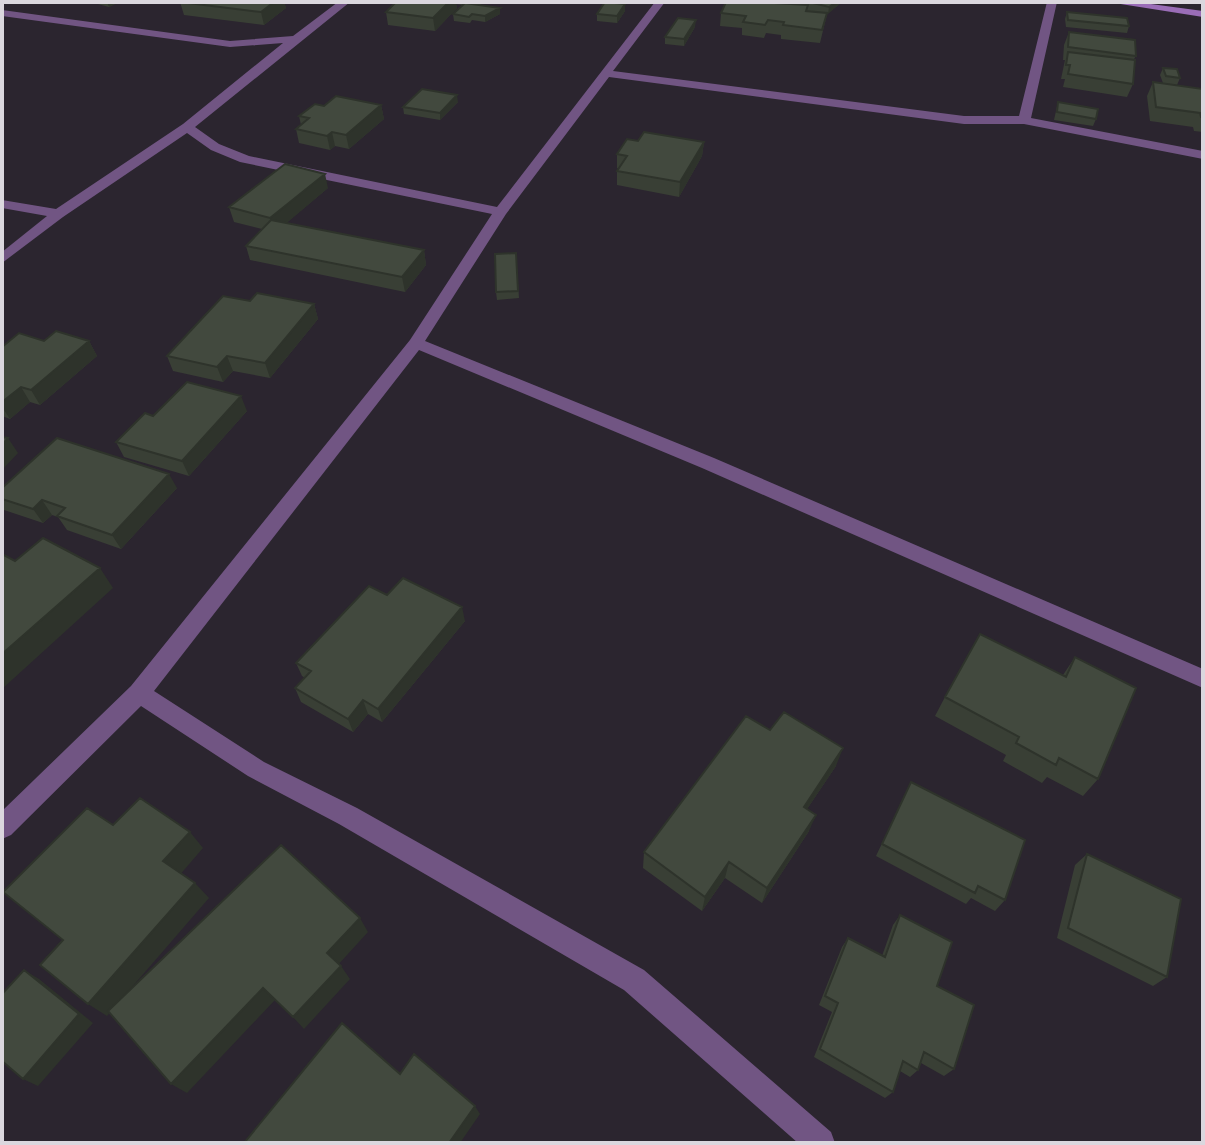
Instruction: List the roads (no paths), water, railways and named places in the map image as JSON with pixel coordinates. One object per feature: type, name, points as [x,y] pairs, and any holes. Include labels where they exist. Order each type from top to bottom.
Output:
[{"type":"street","points":[[2,259],[58,214],[187,127],[345,2]]},
{"type":"street","points":[[2,827],[139,693],[416,343],[500,212],[660,2]]},
{"type":"street","points":[[1024,120],[1052,2]]},
{"type":"street","points":[[1113,2],[1203,14]]},
{"type":"street","points":[[2,13],[230,44],[296,39]]},
{"type":"street","points":[[604,73],[964,120],[1024,120],[1203,155]]},
{"type":"street","points":[[187,127],[215,147],[245,159],[500,212]]},
{"type":"street","points":[[2,204],[58,214]]},
{"type":"street","points":[[416,343],[708,463],[1203,679]]},
{"type":"street","points":[[139,693],[256,769],[348,816],[634,980],[820,1143]]}]
